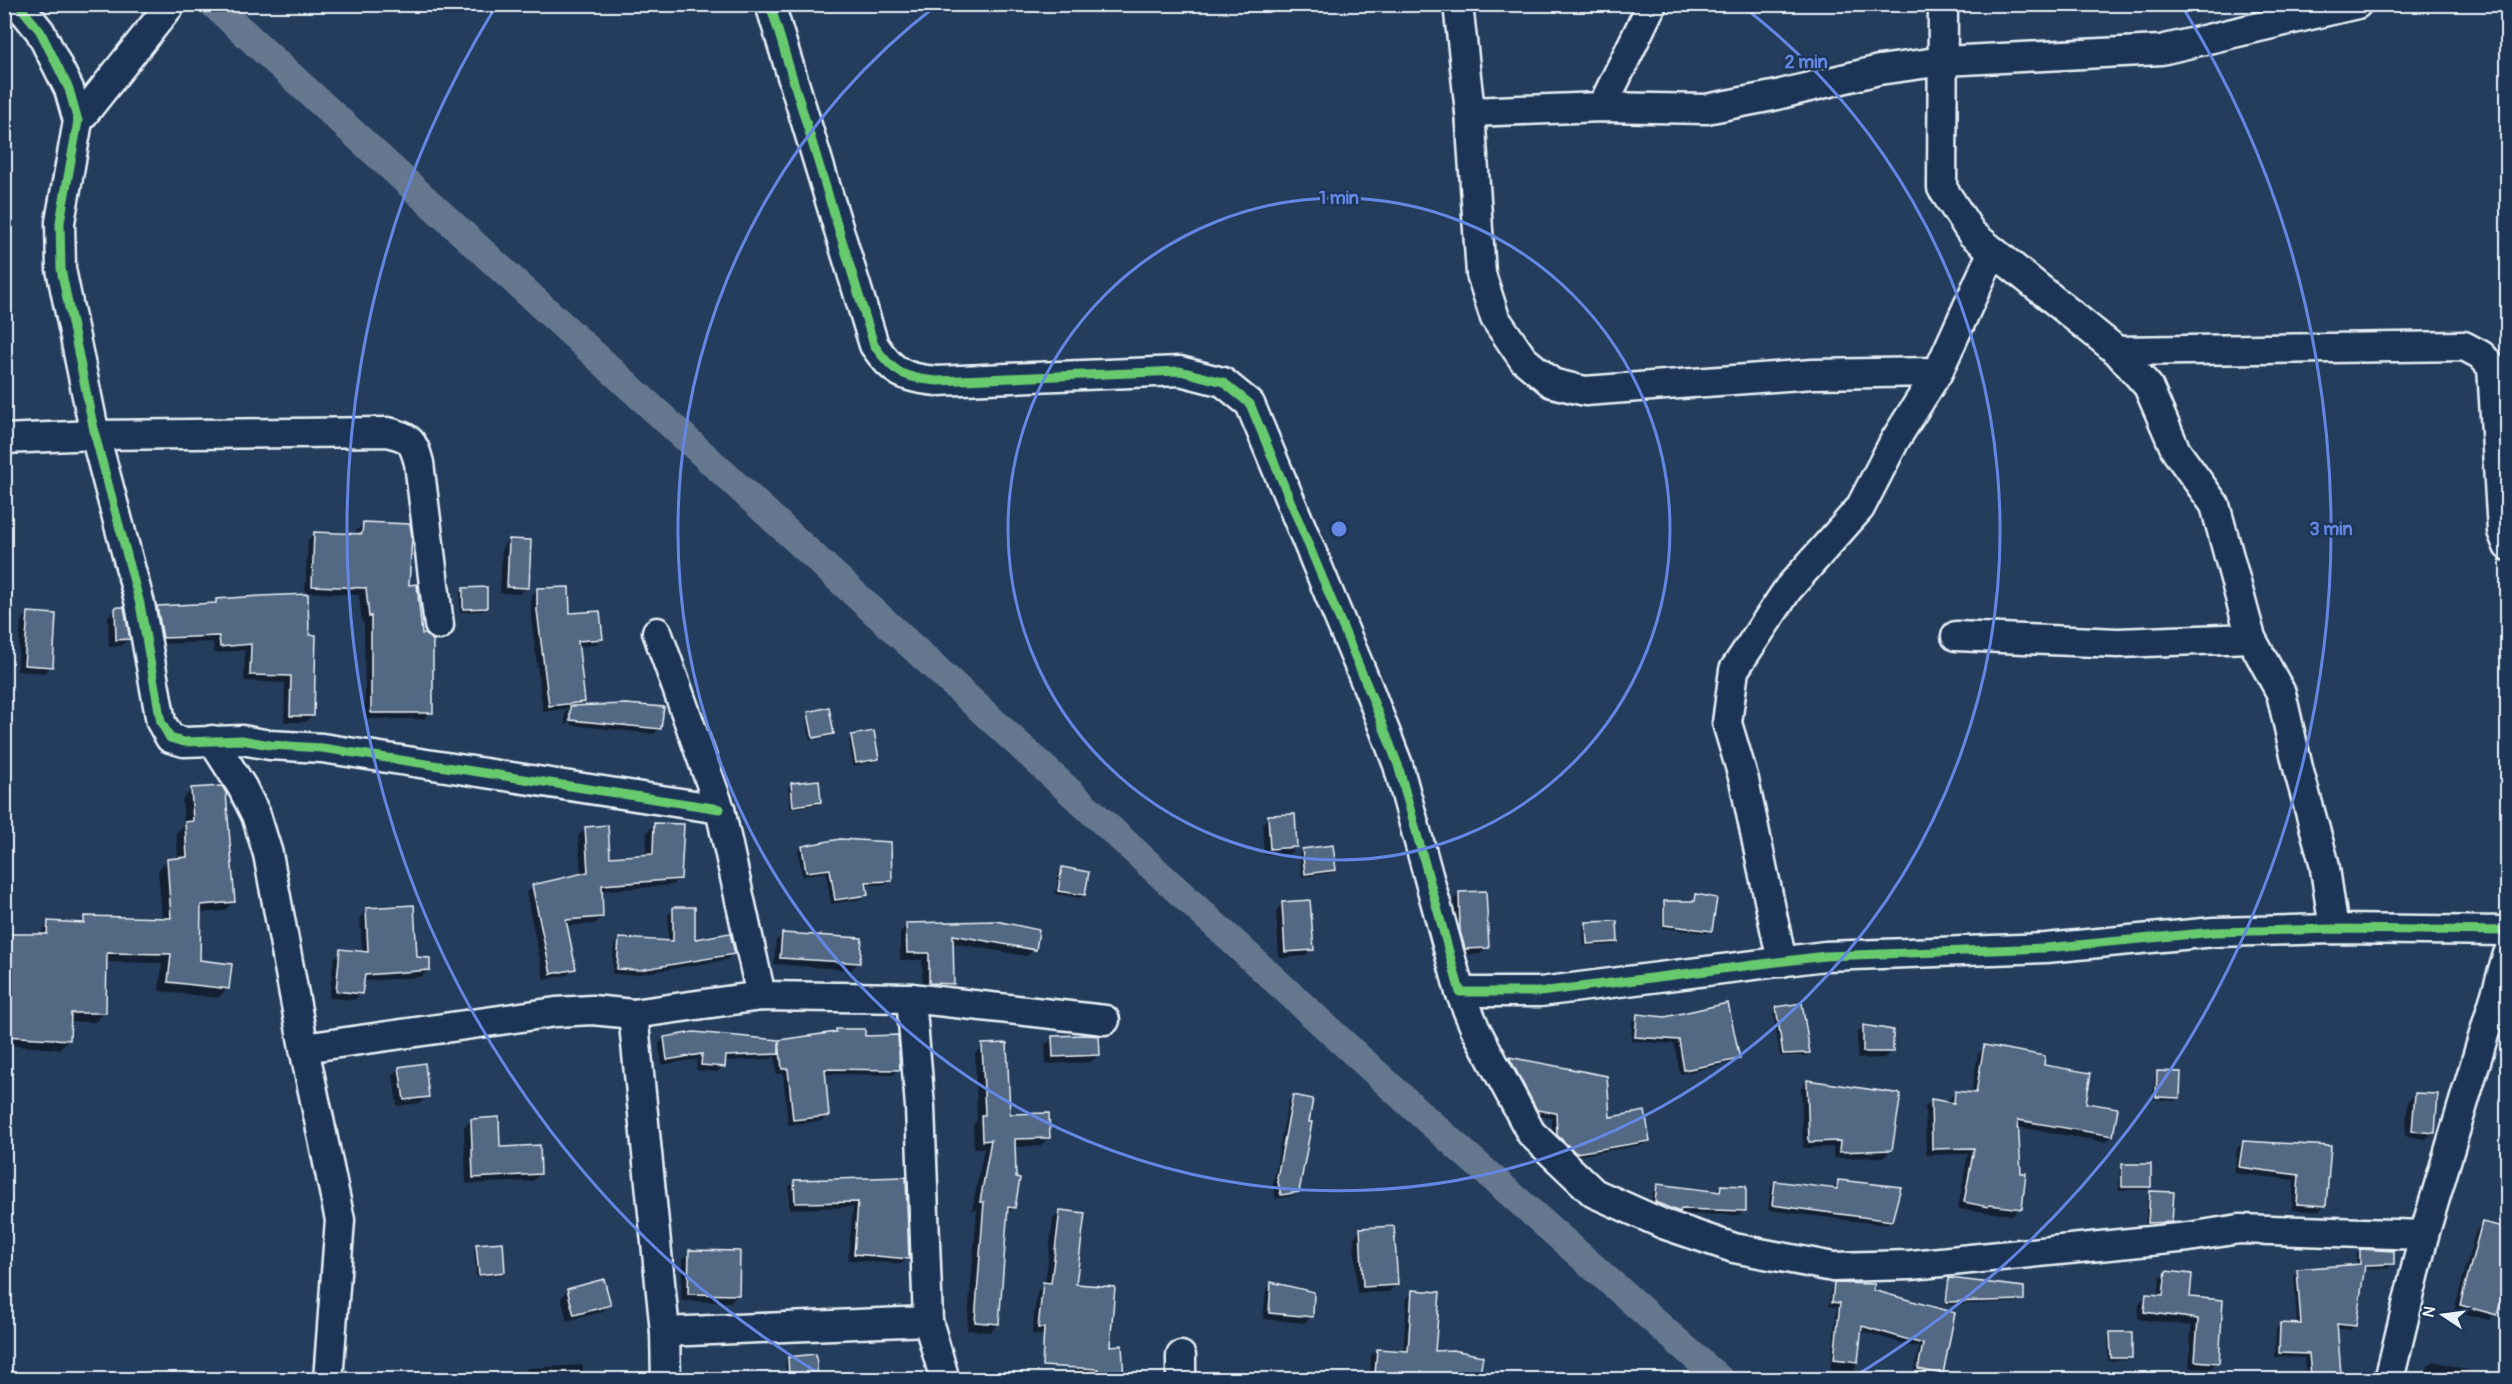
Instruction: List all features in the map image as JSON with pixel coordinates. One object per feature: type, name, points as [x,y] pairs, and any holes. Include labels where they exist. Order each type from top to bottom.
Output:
[{"type":"street","points":[[18,4],[40,32],[69,89],[78,121],[60,222],[61,269],[95,435],[140,604],[161,722],[170,738],[184,742],[242,740],[270,745],[322,748],[720,809]]},
{"type":"street","points":[[78,121],[171,4]]},
{"type":"street","points":[[770,4],[874,345],[885,361],[909,378],[937,381],[1180,370],[1223,382],[1250,404],[1398,765],[1460,992],[1475,1028],[1531,1133],[1594,1193],[1663,1224],[1734,1248],[1833,1267],[1911,1265],[2189,1237],[2239,1229],[2424,1235]]},
{"type":"street","points":[[1458,4],[1470,112],[1481,274],[1496,318],[1523,360],[1552,383],[1585,391],[1813,374],[1938,372]]},
{"type":"street","points":[[1602,107],[1653,4]]},
{"type":"street","points":[[1943,4],[1942,189],[1972,234],[2117,351],[2148,386],[2176,451],[2216,506],[2251,638],[2281,693],[2299,772],[2324,862],[2334,929]]},
{"type":"street","points":[[1470,112],[1602,107],[1706,109],[1773,96],[1879,70],[1944,61],[2162,50],[2357,4]]},
{"type":"street","points":[[1782,962],[1744,780],[1727,723],[1734,670],[1788,589],[1860,508],[1895,440],[1938,372],[1993,250]]},
{"type":"street","points":[[2117,351],[2464,346],[2481,355],[2492,367],[2502,531],[2508,546]]},
{"type":"street","points":[[4,439],[95,435],[388,432],[406,436],[414,446],[419,463],[439,625]]},
{"type":"street","points":[[657,632],[720,809],[761,996]]},
{"type":"street","points":[[1956,636],[2118,643],[2251,638]]},
{"type":"street","points":[[212,740],[252,806],[265,844],[340,1220],[328,1380]]},
{"type":"street","points":[[1460,992],[1540,992],[1825,956],[2046,948],[2214,932],[2334,929],[2508,931]]},
{"type":"street","points":[[2389,1380],[2424,1235],[2508,954]]},
{"type":"street","points":[[304,1048],[556,1012],[592,1010],[633,1014],[761,996],[910,998],[1105,1020]]},
{"type":"street","points":[[910,998],[920,1107],[928,1321],[945,1380]]},
{"type":"street","points":[[633,1014],[665,1332],[666,1380]]},
{"type":"street","points":[[665,1332],[928,1321]]},
{"type":"building","points":[[363,522],[410,524],[412,537],[409,585],[417,584],[422,634],[433,640],[433,713],[371,713],[371,616],[369,617],[366,588],[312,586],[314,532],[362,534]]},
{"type":"building","points":[[509,539],[531,540],[529,588],[507,587]]},
{"type":"building","points":[[487,587],[487,608],[463,609],[463,588]]},
{"type":"building","points":[[569,587],[570,613],[600,611],[603,639],[578,641],[585,702],[549,706],[537,610],[537,588]]},
{"type":"building","points":[[308,594],[309,635],[316,635],[314,716],[290,716],[291,676],[250,675],[251,644],[220,647],[219,636],[163,638],[157,606],[216,603],[216,599]]},
{"type":"building","points":[[115,607],[124,607],[130,639],[116,640]]},
{"type":"building","points":[[28,612],[56,614],[53,667],[24,665]]},
{"type":"building","points":[[626,704],[664,707],[661,729],[570,720],[570,706]]},
{"type":"building","points":[[829,707],[834,734],[813,738],[808,712]]},
{"type":"building","points":[[874,731],[879,759],[856,763],[851,735]]},
{"type":"building","points":[[819,780],[821,802],[793,806],[791,783]]},
{"type":"building","points":[[222,786],[226,793],[235,902],[201,905],[200,960],[232,964],[229,989],[168,982],[171,954],[107,953],[106,1013],[71,1013],[70,1040],[4,1036],[4,934],[47,934],[48,921],[84,923],[84,916],[171,918],[167,859],[187,857],[185,822],[193,821],[191,788]]},
{"type":"building","points":[[1295,814],[1297,847],[1270,849],[1268,815]]},
{"type":"building","points":[[654,823],[684,824],[681,879],[602,885],[603,917],[566,920],[576,969],[551,974],[532,885],[588,872],[585,827],[608,825],[610,857],[653,854]]},
{"type":"building","points":[[840,839],[891,842],[892,881],[866,882],[868,895],[835,900],[830,869],[806,872],[802,846]]},
{"type":"building","points":[[1333,845],[1336,870],[1305,874],[1302,849]]},
{"type":"building","points":[[1062,867],[1089,872],[1085,895],[1058,891]]},
{"type":"building","points":[[1486,891],[1489,948],[1465,949],[1460,931],[1459,892]]},
{"type":"building","points":[[1696,894],[1717,898],[1712,931],[1664,925],[1664,901],[1695,901]]},
{"type":"building","points":[[1310,900],[1314,950],[1285,952],[1282,902]]},
{"type":"building","points":[[414,905],[417,957],[430,958],[430,970],[365,975],[362,994],[336,991],[340,949],[368,952],[366,908]]},
{"type":"building","points":[[673,907],[695,907],[695,939],[730,933],[735,954],[639,970],[617,969],[619,938],[673,941]]},
{"type":"building","points":[[996,921],[1039,930],[1036,950],[953,935],[954,984],[929,983],[929,953],[907,953],[906,923]]},
{"type":"building","points":[[1617,921],[1618,942],[1587,944],[1586,922]]},
{"type":"building","points":[[782,933],[862,938],[860,963],[780,958]]},
{"type":"building","points":[[1728,1003],[1740,1059],[1684,1070],[1679,1040],[1635,1037],[1637,1014],[1665,1017]]},
{"type":"building","points":[[1802,1003],[1810,1053],[1783,1054],[1776,1007]]},
{"type":"building","points":[[1863,1025],[1893,1030],[1893,1052],[1863,1052]]},
{"type":"building","points":[[836,1029],[865,1029],[865,1036],[898,1035],[900,1070],[825,1069],[829,1116],[793,1120],[788,1069],[782,1069],[779,1041],[779,1054],[726,1056],[725,1067],[701,1065],[702,1054],[667,1060],[664,1037],[694,1032],[779,1040],[836,1032]]},
{"type":"building","points":[[1052,1036],[1099,1036],[1100,1055],[1053,1057]]},
{"type":"building","points":[[1007,1043],[1010,1114],[1049,1113],[1050,1138],[1015,1139],[1016,1177],[1020,1178],[1015,1208],[1008,1207],[999,1324],[975,1322],[984,1202],[980,1202],[991,1140],[982,1141],[981,1115],[985,1115],[982,1044]]},
{"type":"building","points":[[1984,1045],[2045,1056],[2044,1065],[2091,1073],[2086,1103],[2118,1108],[2113,1136],[2018,1120],[2021,1173],[2026,1173],[2022,1209],[1989,1205],[1988,1207],[1964,1202],[1974,1148],[1932,1149],[1931,1099],[1954,1103],[1955,1091],[1976,1093]]},
{"type":"building","points":[[1509,1057],[1607,1076],[1610,1117],[1645,1111],[1650,1141],[1576,1153],[1557,1135],[1556,1113],[1537,1110]]},
{"type":"building","points":[[425,1063],[429,1097],[404,1100],[399,1067]]},
{"type":"building","points":[[2157,1071],[2181,1072],[2180,1098],[2156,1097]]},
{"type":"building","points":[[1807,1080],[1901,1094],[1892,1150],[1839,1152],[1840,1141],[1809,1142]]},
{"type":"building","points":[[2415,1093],[2438,1094],[2435,1133],[2412,1131]]},
{"type":"building","points":[[1293,1095],[1313,1099],[1309,1122],[1312,1122],[1299,1192],[1281,1195],[1277,1178]]},
{"type":"building","points":[[499,1117],[500,1147],[540,1145],[541,1174],[473,1178],[471,1119]]},
{"type":"building","points":[[2243,1141],[2331,1146],[2326,1206],[2297,1204],[2299,1175],[2239,1167]]},
{"type":"building","points":[[2122,1164],[2151,1164],[2151,1187],[2122,1187]]},
{"type":"building","points":[[906,1177],[909,1259],[854,1254],[858,1202],[795,1203],[794,1180]]},
{"type":"building","points":[[1838,1180],[1901,1187],[1892,1221],[1772,1205],[1775,1181],[1837,1189]]},
{"type":"building","points":[[1657,1184],[1720,1192],[1721,1185],[1746,1186],[1746,1211],[1681,1209],[1680,1212],[1655,1202]]},
{"type":"building","points":[[2150,1191],[2174,1192],[2172,1222],[2148,1223]]},
{"type":"building","points":[[1060,1210],[1085,1213],[1076,1284],[1115,1287],[1110,1346],[1122,1345],[1124,1380],[1100,1380],[1099,1369],[1042,1366],[1044,1328],[1038,1328],[1043,1282],[1051,1283]]},
{"type":"building","points":[[2482,1222],[2508,1228],[2508,1276],[2497,1315],[2460,1305]]},
{"type":"building","points":[[1394,1226],[1398,1285],[1363,1287],[1360,1228]]},
{"type":"building","points":[[503,1242],[505,1272],[479,1275],[476,1244]]},
{"type":"building","points":[[2360,1249],[2394,1251],[2394,1264],[2365,1265],[2356,1326],[2337,1324],[2341,1374],[2311,1376],[2309,1354],[2279,1353],[2280,1323],[2301,1324],[2297,1269],[2360,1264]]},
{"type":"building","points":[[689,1250],[740,1251],[739,1295],[688,1294]]},
{"type":"building","points":[[2166,1271],[2192,1274],[2190,1297],[2223,1300],[2219,1363],[2195,1361],[2198,1319],[2144,1312],[2146,1294],[2163,1295]]},
{"type":"building","points":[[1949,1278],[2024,1287],[2024,1300],[1946,1302]]},
{"type":"building","points":[[604,1279],[611,1305],[574,1315],[567,1289]]},
{"type":"building","points":[[1271,1282],[1314,1292],[1313,1317],[1269,1313]]},
{"type":"building","points":[[1834,1283],[1875,1284],[1873,1290],[1955,1313],[1943,1374],[1918,1369],[1923,1344],[1862,1326],[1858,1362],[1834,1359],[1840,1303],[1832,1302]]},
{"type":"building","points":[[1412,1290],[1440,1292],[1435,1351],[1453,1350],[1483,1356],[1480,1374],[1412,1376],[1375,1374],[1377,1349],[1408,1351]]},
{"type":"building","points":[[2110,1332],[2132,1332],[2132,1358],[2111,1358]]},
{"type":"building","points":[[816,1354],[818,1379],[789,1380],[788,1357]]},
{"type":"waterway","points":[[213,4],[1425,1118],[1721,1380]]},
{"type":"cycle path","points":[[18,4],[40,31],[69,89],[78,121],[60,222],[61,269],[95,435],[140,604],[161,722],[170,738],[184,742],[242,740],[270,745],[322,748],[720,809]]},
{"type":"cycle path","points":[[770,4],[874,345],[894,368],[908,376],[937,381],[1180,371],[1223,382],[1250,404],[1398,765],[1460,992],[1540,992],[1825,956],[2046,948],[2214,932],[2334,929],[2508,931]]}]
